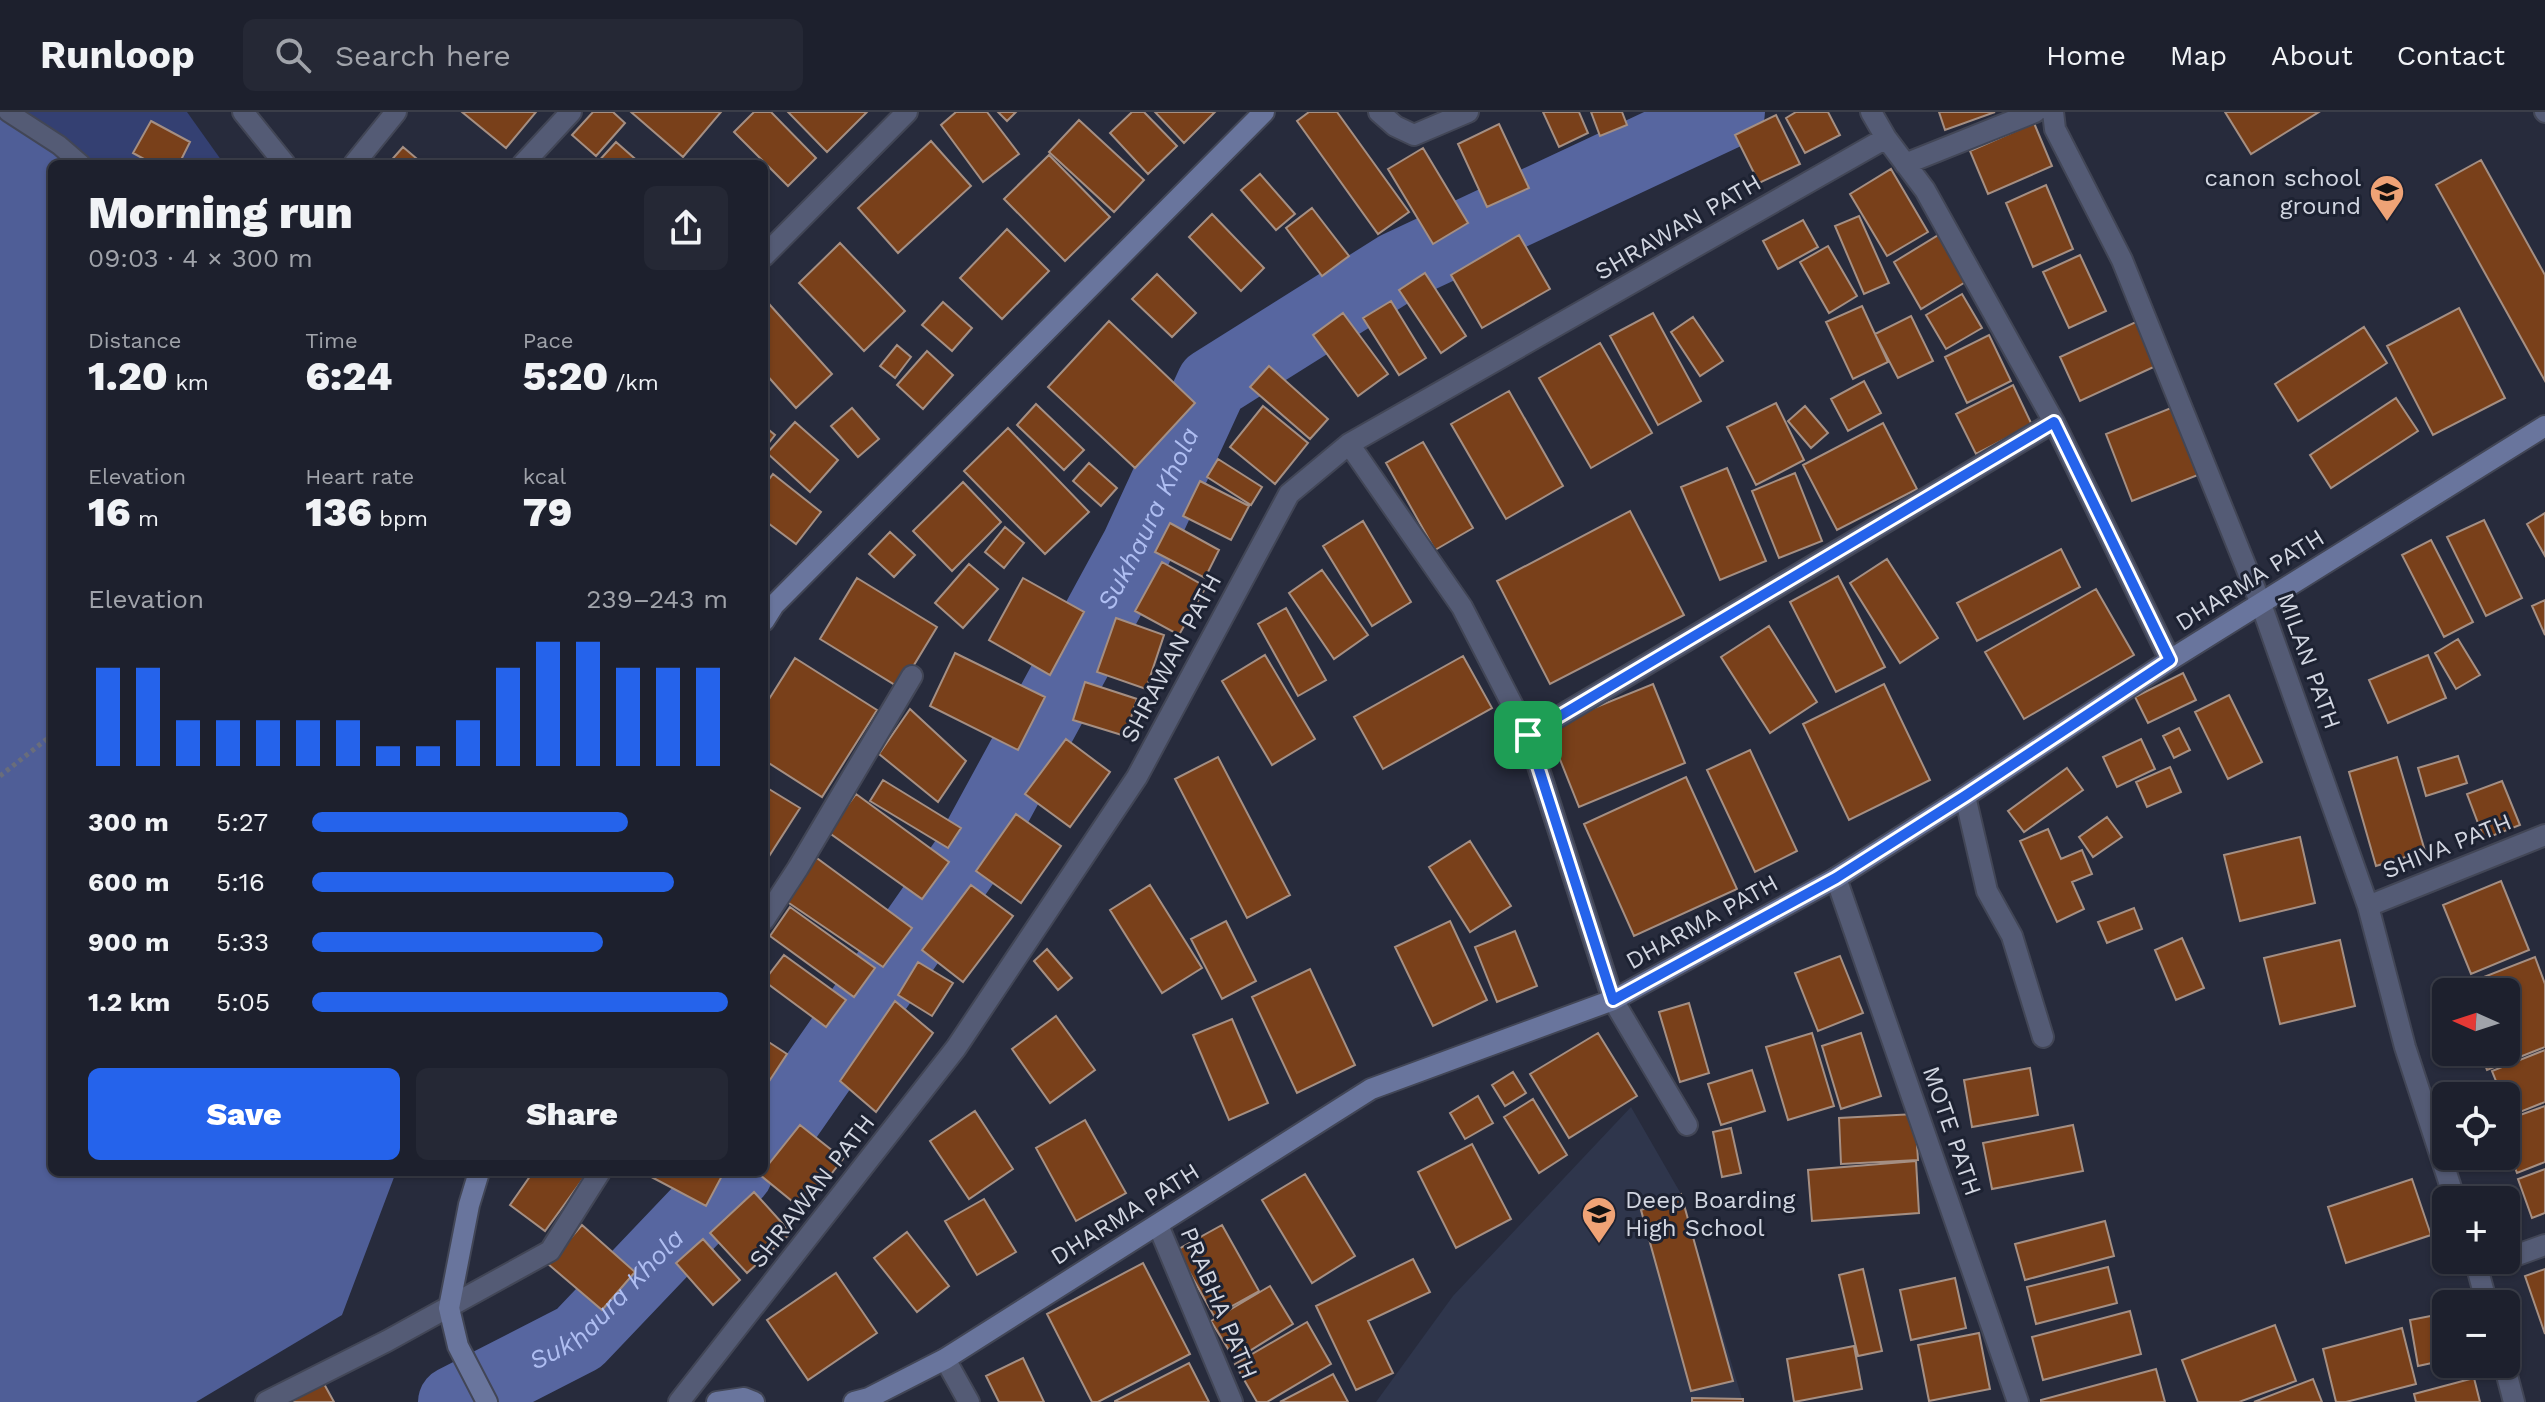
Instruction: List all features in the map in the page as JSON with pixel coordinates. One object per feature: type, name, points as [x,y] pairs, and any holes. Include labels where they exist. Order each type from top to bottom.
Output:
[{"type":"street","points":[[243,112],[282,160]]},
{"type":"street","points":[[357,160],[396,112]]},
{"type":"street","points":[[527,160],[571,112]]},
{"type":"street","points":[[768,252],[907,112]]},
{"type":"street","points":[[768,616],[785,594],[1264,112]]},
{"type":"street","points":[[1379,112],[1395,126],[1414,135],[1468,112]]},
{"type":"street","points":[[1871,112],[1886,138],[1925,190],[2054,422],[2170,660]]},
{"type":"street","points":[[1905,164],[2035,112]]},
{"type":"street","name":"MILAN PATH","points":[[2053,112],[2055,129],[2122,260],[2261,604],[2368,906],[2405,1047],[2450,1186]]},
{"type":"street","name":"SHRAWAN PATH","points":[[679,1402],[956,1048],[1137,777],[1289,494],[1349,444],[1886,138]]},
{"type":"street","points":[[1528,735],[2054,422]]},
{"type":"street","name":"DHARMA PATH","points":[[854,1402],[869,1398],[945,1359],[1371,1089],[1613,1000],[1836,878],[2170,660],[2545,426]]},
{"type":"street","points":[[1349,444],[1462,607],[1528,735],[1613,1000],[1687,1125]]},
{"type":"street","points":[[768,914],[912,676]]},
{"type":"street","points":[[1965,796],[1987,891],[2012,936],[2043,1037]]},
{"type":"street","name":"SHIVA PATH","points":[[2368,906],[2545,835]]},
{"type":"street","name":"MOTE PATH","points":[[1836,878],[2018,1402]]},
{"type":"street","points":[[478,1176],[469,1205],[449,1308],[458,1346],[487,1402]]},
{"type":"street","points":[[266,1402],[449,1308],[550,1251],[597,1176]]},
{"type":"street","name":"PRABHA PATH","points":[[1158,1225],[1232,1402]]},
{"type":"street","points":[[2520,1254],[2545,1245]]},
{"type":"street","points":[[945,1359],[969,1402]]},
{"type":"street","points":[[2508,1378],[2514,1402]]},
{"type":"street","points":[[717,1402],[744,1398],[754,1402]]},
{"type":"lane","points":[[8,112],[76,160]]},
{"type":"path","points":[[0,776],[48,738]]},
{"type":"shaded area","points":[[0,112],[75,160],[48,160],[48,1176],[394,1176],[342,1315],[196,1402],[0,1402]]},
{"type":"shaded area","points":[[8,112],[187,112],[221,160],[75,160]]},
{"type":"shaded area","name":"Deep Boarding High School","points":[[1631,1107],[1681,1194],[1743,1402],[1376,1402],[1453,1296]]},
{"type":"building","points":[[462,112],[536,112],[506,148]]},
{"type":"building","points":[[593,112],[613,112],[625,123],[596,156],[572,135]]},
{"type":"building","points":[[631,112],[721,112],[683,157]]},
{"type":"building","points":[[754,112],[771,112],[816,158],[788,186],[768,166],[768,160],[762,160],[734,132]]},
{"type":"building","points":[[788,112],[867,112],[827,152]]},
{"type":"building","points":[[956,112],[987,112],[1019,154],[983,182],[941,125]]},
{"type":"building","points":[[998,112],[1016,112],[1007,121]]},
{"type":"building","points":[[1132,112],[1144,112],[1177,146],[1148,174],[1110,133]]},
{"type":"building","points":[[1155,112],[1215,112],[1184,143]]},
{"type":"building","points":[[1309,112],[1337,112],[1409,212],[1378,234],[1297,121]]},
{"type":"building","points":[[1543,112],[1579,112],[1588,133],[1559,147]]},
{"type":"building","points":[[1591,112],[1622,112],[1627,125],[1600,136]]},
{"type":"building","points":[[1796,112],[1828,112],[1840,135],[1805,153],[1786,118]]},
{"type":"building","points":[[1939,112],[1995,112],[1945,130]]},
{"type":"building","points":[[2225,112],[2319,112],[2251,154]]},
{"type":"building","points":[[1776,115],[1800,164],[1759,183],[1735,135]]},
{"type":"building","points":[[1079,120],[1144,180],[1114,212],[1049,152]]},
{"type":"building","points":[[151,121],[190,142],[181,160],[146,160],[133,153]]},
{"type":"building","points":[[2034,123],[2052,166],[1988,194],[1970,151]]},
{"type":"building","points":[[1499,124],[1529,188],[1487,207],[1458,144]]},
{"type":"building","points":[[931,141],[971,186],[898,253],[858,208]]},
{"type":"building","points":[[616,142],[636,160],[600,160]]},
{"type":"building","points":[[403,147],[418,160],[392,160]]},
{"type":"building","points":[[1423,148],[1468,223],[1433,244],[1388,169]]},
{"type":"building","points":[[1049,155],[1110,217],[1065,261],[1004,199]]},
{"type":"building","points":[[2481,160],[2545,275],[2545,381],[2436,185]]},
{"type":"building","points":[[1891,169],[1928,232],[1887,256],[1850,194]]},
{"type":"building","points":[[1260,174],[1295,214],[1276,230],[1241,190]]},
{"type":"building","points":[[2046,185],[2073,249],[2033,267],[2006,203]]},
{"type":"building","points":[[1312,208],[1349,256],[1322,276],[1286,228]]},
{"type":"building","points":[[1212,214],[1264,268],[1241,291],[1189,237]]},
{"type":"building","points":[[1859,216],[1889,283],[1864,294],[1835,226]]},
{"type":"building","points":[[1803,220],[1818,247],[1778,269],[1763,241]]},
{"type":"building","points":[[1007,229],[1049,271],[1002,319],[960,278]]},
{"type":"building","points":[[1945,231],[1972,278],[1921,309],[1894,262]]},
{"type":"building","points":[[1519,235],[1550,289],[1482,328],[1451,275]]},
{"type":"building","points":[[840,243],[905,311],[864,351],[799,283]]},
{"type":"building","points":[[1828,246],[1857,296],[1829,313],[1800,262]]},
{"type":"building","points":[[2080,255],[2106,311],[2069,328],[2043,272]]},
{"type":"building","points":[[1425,273],[1466,336],[1441,353],[1399,290]]},
{"type":"building","points":[[1157,274],[1196,313],[1172,337],[1132,299]]},
{"type":"building","points":[[1962,294],[1982,328],[1946,349],[1926,315]]},
{"type":"building","points":[[1391,301],[1426,358],[1399,375],[1363,318]]},
{"type":"building","points":[[943,302],[972,328],[952,351],[922,325]]},
{"type":"building","points":[[770,305],[832,374],[796,408],[768,376]]},
{"type":"building","points":[[1862,306],[1888,362],[1853,379],[1826,322]]},
{"type":"building","points":[[2459,308],[2505,398],[2433,435],[2387,346]]},
{"type":"building","points":[[1343,313],[1388,374],[1358,396],[1313,335]]},
{"type":"building","points":[[1653,313],[1701,401],[1658,425],[1610,336]]},
{"type":"building","points":[[1911,316],[1933,361],[1898,378],[1875,334]]},
{"type":"building","points":[[1693,317],[1723,361],[1700,376],[1671,332]]},
{"type":"building","points":[[1109,321],[1195,403],[1135,468],[1048,387]]},
{"type":"building","points":[[2138,321],[2158,365],[2080,401],[2060,357]]},
{"type":"building","points":[[2364,327],[2387,363],[2298,421],[2275,384]]},
{"type":"building","points":[[1989,335],[2011,381],[1967,403],[1945,357]]},
{"type":"building","points":[[1600,343],[1652,433],[1591,468],[1539,378]]},
{"type":"building","points":[[897,345],[911,357],[895,378],[880,366]]},
{"type":"building","points":[[927,351],[953,375],[923,409],[897,385]]},
{"type":"building","points":[[1269,366],[1328,419],[1310,439],[1250,387]]},
{"type":"building","points":[[1864,381],[1881,413],[1848,431],[1831,399]]},
{"type":"building","points":[[2013,385],[2032,425],[1976,454],[1956,414]]},
{"type":"building","points":[[1509,391],[1563,486],[1506,519],[1451,424]]},
{"type":"building","points":[[2396,398],[2418,431],[2331,488],[2310,455]]},
{"type":"building","points":[[1776,403],[1804,460],[1756,485],[1727,427]]},
{"type":"building","points":[[1036,404],[1084,450],[1064,470],[1017,425]]},
{"type":"building","points":[[1263,406],[1308,443],[1275,484],[1230,447]]},
{"type":"building","points":[[1805,406],[1828,433],[1811,448],[1788,421]]},
{"type":"building","points":[[2176,406],[2203,473],[2132,501],[2106,434]]},
{"type":"building","points":[[852,408],[879,439],[858,457],[831,426]]},
{"type":"building","points":[[795,422],[838,460],[810,492],[768,452]]},
{"type":"building","points":[[1883,423],[1917,489],[1837,530],[1803,465]]},
{"type":"building","points":[[1008,428],[1089,512],[1045,554],[964,471]]},
{"type":"building","points":[[768,429],[775,435],[768,444]]},
{"type":"building","points":[[1423,442],[1473,528],[1435,550],[1386,463]]},
{"type":"building","points":[[1218,459],[1262,487],[1251,505],[1207,477]]},
{"type":"building","points":[[1089,463],[1117,488],[1101,506],[1073,481]]},
{"type":"building","points":[[1727,468],[1766,561],[1720,580],[1681,487]]},
{"type":"building","points":[[1795,473],[1822,541],[1779,558],[1752,491]]},
{"type":"building","points":[[773,474],[821,512],[796,544],[768,523],[768,481]]},
{"type":"building","points":[[1200,481],[1249,506],[1231,540],[1183,516]]},
{"type":"building","points":[[963,482],[1001,522],[952,571],[913,531]]},
{"type":"building","points":[[1630,511],[1684,615],[1550,684],[1497,581]]},
{"type":"building","points":[[2545,513],[2545,556],[2527,524]]},
{"type":"building","points":[[2484,520],[2522,598],[2486,616],[2447,537]]},
{"type":"building","points":[[1363,521],[1411,602],[1372,626],[1323,546]]},
{"type":"building","points":[[1170,523],[1219,550],[1205,578],[1155,552]]},
{"type":"building","points":[[1005,527],[1024,543],[1004,568],[985,552]]},
{"type":"building","points":[[890,532],[915,555],[894,577],[869,554]]},
{"type":"building","points":[[2431,540],[2473,622],[2444,637],[2402,555]]},
{"type":"building","points":[[2061,549],[2080,587],[1977,641],[1957,603]]},
{"type":"building","points":[[1887,559],[1938,638],[1900,663],[1850,583]]},
{"type":"building","points":[[1162,562],[1206,587],[1179,635],[1135,611]]},
{"type":"building","points":[[969,564],[998,589],[963,628],[935,603]]},
{"type":"building","points":[[1322,570],[1368,635],[1334,659],[1289,593]]},
{"type":"building","points":[[1838,576],[1885,667],[1836,692],[1790,602]]},
{"type":"building","points":[[857,578],[937,627],[900,688],[820,639]]},
{"type":"building","points":[[1023,578],[1084,612],[1050,675],[989,640]]},
{"type":"building","points":[[2096,589],[2134,655],[2024,719],[1985,652]]},
{"type":"building","points":[[2545,600],[2545,635],[2532,606]]},
{"type":"building","points":[[1286,608],[1326,680],[1298,696],[1258,624]]},
{"type":"building","points":[[1116,618],[1164,635],[1146,689],[1097,672]]},
{"type":"building","points":[[1769,626],[1817,702],[1770,733],[1721,657]]},
{"type":"building","points":[[2458,639],[2480,675],[2456,689],[2435,653]]},
{"type":"building","points":[[955,653],[1045,697],[1018,750],[930,706]]},
{"type":"building","points":[[1265,655],[1315,739],[1272,765],[1222,681]]},
{"type":"building","points":[[2428,655],[2446,698],[2388,723],[2369,680]]},
{"type":"building","points":[[1463,656],[1492,708],[1383,769],[1354,717]]},
{"type":"building","points":[[795,658],[877,710],[822,797],[768,763],[768,701]]},
{"type":"building","points":[[2183,673],[2196,700],[2148,723],[2135,697]]},
{"type":"building","points":[[1085,682],[1137,699],[1125,736],[1073,720]]},
{"type":"building","points":[[1653,684],[1685,763],[1579,807],[1547,727]]},
{"type":"building","points":[[1884,684],[1930,780],[1849,820],[1803,724]]},
{"type":"building","points":[[2229,695],[2262,762],[2228,779],[2195,712]]},
{"type":"building","points":[[910,709],[966,761],[938,802],[879,754]]},
{"type":"building","points":[[2179,728],[2190,750],[2174,758],[2163,736]]},
{"type":"building","points":[[1066,739],[1110,772],[1070,827],[1025,794]]},
{"type":"building","points":[[2141,739],[2155,769],[2117,787],[2103,757]]},
{"type":"building","points":[[1750,750],[1797,851],[1755,872],[1707,770]]},
{"type":"building","points":[[2458,756],[2467,783],[2426,796],[2418,768]]},
{"type":"building","points":[[1218,757],[1290,895],[1247,918],[1175,779]]},
{"type":"building","points":[[2397,757],[2425,851],[2376,866],[2349,772]]},
{"type":"building","points":[[2170,767],[2181,792],[2147,807],[2136,782]]},
{"type":"building","points":[[2067,768],[2083,790],[2024,832],[2008,811]]},
{"type":"building","points":[[1686,777],[1737,889],[1634,936],[1584,824]]},
{"type":"building","points":[[883,780],[961,828],[948,848],[870,801]]},
{"type":"building","points":[[2502,781],[2520,825],[2484,839],[2467,794]]},
{"type":"building","points":[[768,788],[800,808],[768,858]]},
{"type":"building","points":[[856,794],[949,862],[922,899],[828,832]]},
{"type":"building","points":[[1016,814],[1061,846],[1021,903],[976,871]]},
{"type":"building","points":[[2107,817],[2122,837],[2093,857],[2079,837]]},
{"type":"building","points":[[2048,829],[2061,859],[2082,850],[2092,874],[2072,882],[2084,909],[2057,922],[2020,841]]},
{"type":"building","points":[[2300,837],[2315,903],[2240,921],[2224,855]]},
{"type":"building","points":[[1470,841],[1511,906],[1470,932],[1429,867]]},
{"type":"building","points":[[814,856],[912,928],[883,967],[786,901]]},
{"type":"building","points":[[2501,881],[2529,950],[2471,974],[2443,905]]},
{"type":"building","points":[[971,885],[1013,916],[963,982],[922,950]]},
{"type":"building","points":[[1150,885],[1202,968],[1162,993],[1110,910]]},
{"type":"building","points":[[790,907],[875,968],[854,997],[770,936]]},
{"type":"building","points":[[2134,908],[2142,929],[2107,943],[2098,922]]},
{"type":"building","points":[[1226,921],[1256,981],[1222,999],[1191,939]]},
{"type":"building","points":[[1450,921],[1487,1000],[1433,1026],[1395,947]]},
{"type":"building","points":[[1515,931],[1537,986],[1497,1002],[1475,947]]},
{"type":"building","points":[[2182,938],[2204,988],[2176,1000],[2155,950]]},
{"type":"building","points":[[2340,940],[2355,1006],[2280,1024],[2264,958]]},
{"type":"building","points":[[1047,949],[1072,978],[1058,990],[1034,961]]},
{"type":"building","points":[[784,955],[846,1000],[826,1027],[768,984],[768,976]]},
{"type":"building","points":[[1840,956],[1863,1013],[1818,1031],[1795,973]]},
{"type":"building","points":[[2535,957],[2545,984],[2545,1047],[2520,1057],[2520,978],[2481,978]]},
{"type":"building","points":[[918,962],[953,983],[932,1016],[898,995]]},
{"type":"building","points":[[1310,969],[1355,1065],[1297,1093],[1252,997]]},
{"type":"building","points":[[895,1001],[933,1033],[876,1112],[840,1081]]},
{"type":"building","points":[[1689,1003],[1709,1073],[1680,1082],[1659,1012]]},
{"type":"building","points":[[1056,1016],[1095,1070],[1050,1103],[1012,1049]]},
{"type":"building","points":[[1232,1019],[1268,1103],[1229,1120],[1193,1035]]},
{"type":"building","points":[[1598,1033],[1637,1096],[1569,1138],[1530,1074]]},
{"type":"building","points":[[1812,1033],[1834,1106],[1788,1120],[1766,1047]]},
{"type":"building","points":[[1861,1033],[1881,1096],[1841,1109],[1822,1046]]},
{"type":"building","points":[[768,1042],[787,1054],[768,1083]]},
{"type":"building","points":[[2545,1050],[2545,1102],[2520,1112],[2520,1082],[2496,1082],[2492,1071],[2505,1066],[2520,1066],[2520,1060]]},
{"type":"building","points":[[2030,1068],[2038,1115],[1972,1127],[1964,1080]]},
{"type":"building","points":[[1752,1070],[1765,1111],[1721,1125],[1708,1084]]},
{"type":"building","points":[[1513,1072],[1526,1093],[1505,1106],[1492,1085]]},
{"type":"building","points":[[1478,1096],[1493,1123],[1465,1139],[1450,1113]]},
{"type":"building","points":[[1533,1099],[1567,1155],[1539,1173],[1504,1117]]},
{"type":"building","points":[[2545,1106],[2545,1162],[2517,1173],[2516,1170],[2520,1170],[2520,1115]]},
{"type":"building","points":[[975,1111],[1013,1169],[969,1199],[930,1141]]},
{"type":"building","points":[[1915,1114],[1918,1160],[1841,1164],[1839,1118]]},
{"type":"building","points":[[1085,1120],[1126,1193],[1076,1221],[1036,1148]]},
{"type":"building","points":[[800,1125],[843,1159],[803,1210],[761,1176],[768,1176],[768,1165]]},
{"type":"building","points":[[2073,1125],[2083,1171],[1992,1189],[1983,1143]]},
{"type":"building","points":[[1731,1128],[1741,1173],[1722,1177],[1713,1132]]},
{"type":"building","points":[[1472,1144],[1511,1219],[1456,1248],[1418,1172]]},
{"type":"building","points":[[1916,1161],[1919,1213],[1812,1221],[1808,1170]]},
{"type":"building","points":[[2545,1169],[2545,1213],[2532,1218],[2518,1179]]},
{"type":"building","points":[[1305,1174],[1355,1256],[1312,1283],[1262,1200]]},
{"type":"building","points":[[530,1176],[585,1176],[545,1231],[510,1205]]},
{"type":"building","points":[[650,1176],[722,1176],[706,1206]]},
{"type":"building","points":[[2412,1179],[2431,1235],[2346,1263],[2328,1207]]},
{"type":"building","points":[[754,1192],[791,1233],[747,1273],[710,1233]]},
{"type":"building","points":[[1681,1194],[1733,1381],[1691,1391],[1641,1210]]},
{"type":"building","points":[[984,1199],[1016,1252],[977,1275],[945,1221]]},
{"type":"building","points":[[2105,1221],[2114,1256],[2025,1280],[2015,1244]]},
{"type":"building","points":[[582,1225],[635,1272],[602,1310],[548,1264]]},
{"type":"building","points":[[1222,1225],[1259,1291],[1214,1316],[1177,1250]]},
{"type":"building","points":[[907,1232],[949,1286],[917,1312],[874,1258]]},
{"type":"building","points":[[703,1239],[740,1280],[713,1305],[676,1263]]},
{"type":"building","points":[[1413,1259],[1430,1292],[1368,1321],[1393,1373],[1356,1390],[1316,1306]]},
{"type":"building","points":[[1143,1263],[1190,1354],[1098,1402],[1092,1402],[1047,1314]]},
{"type":"building","points":[[2108,1267],[2117,1303],[2036,1324],[2027,1287]]},
{"type":"building","points":[[1863,1269],[1882,1351],[1858,1356],[1839,1275]]},
{"type":"building","points":[[2545,1269],[2545,1334],[2525,1276]]},
{"type":"building","points":[[836,1273],[877,1333],[808,1380],[767,1320]]},
{"type":"building","points":[[1955,1278],[1966,1328],[1911,1340],[1900,1290]]},
{"type":"building","points":[[1270,1286],[1293,1324],[1235,1360],[1211,1321]]},
{"type":"building","points":[[2130,1311],[2141,1354],[2043,1380],[2032,1337]]},
{"type":"building","points":[[2432,1316],[2432,1363],[2418,1366],[2410,1320]]},
{"type":"building","points":[[1307,1322],[1331,1364],[1267,1402],[1257,1402],[1235,1364]]},
{"type":"building","points":[[2275,1325],[2296,1381],[2239,1402],[2198,1402],[2182,1360]]},
{"type":"building","points":[[2402,1328],[2416,1384],[2336,1402],[2323,1349]]},
{"type":"building","points":[[1979,1333],[1990,1389],[1929,1401],[1918,1345]]},
{"type":"building","points":[[1854,1346],[1862,1389],[1794,1402],[1787,1359]]},
{"type":"building","points":[[1023,1358],[1044,1402],[999,1402],[986,1376]]},
{"type":"building","points":[[1189,1363],[1209,1402],[1115,1402],[1115,1401]]},
{"type":"building","points":[[2156,1369],[2165,1402],[2041,1402],[2041,1400]]},
{"type":"building","points":[[1333,1374],[1348,1402],[1280,1402]]},
{"type":"building","points":[[2474,1378],[2480,1402],[2416,1402],[2414,1394]]},
{"type":"building","points":[[2313,1379],[2322,1402],[2254,1402]]},
{"type":"building","points":[[323,1382],[334,1402],[287,1402]]},
{"type":"building","points":[[1692,1398],[1743,1399],[1743,1402],[1692,1402]]},
{"type":"waterway","name":"Sukhaura Khola","points":[[768,1140],[780,1127],[970,854],[1137,547],[1212,384],[1398,267],[1729,112]]},
{"type":"waterway","name":"Sukhaura Khola","points":[[454,1402],[579,1338],[733,1176]]},
{"type":"place","name":"canon school ground","points":[[2387,223]]},
{"type":"place","name":"Deep Boarding High School","points":[[1599,1245]]},
{"type":"route","points":[[2054,422],[2170,660],[1836,878],[1613,1000],[1528,735],[2054,422]]}]
